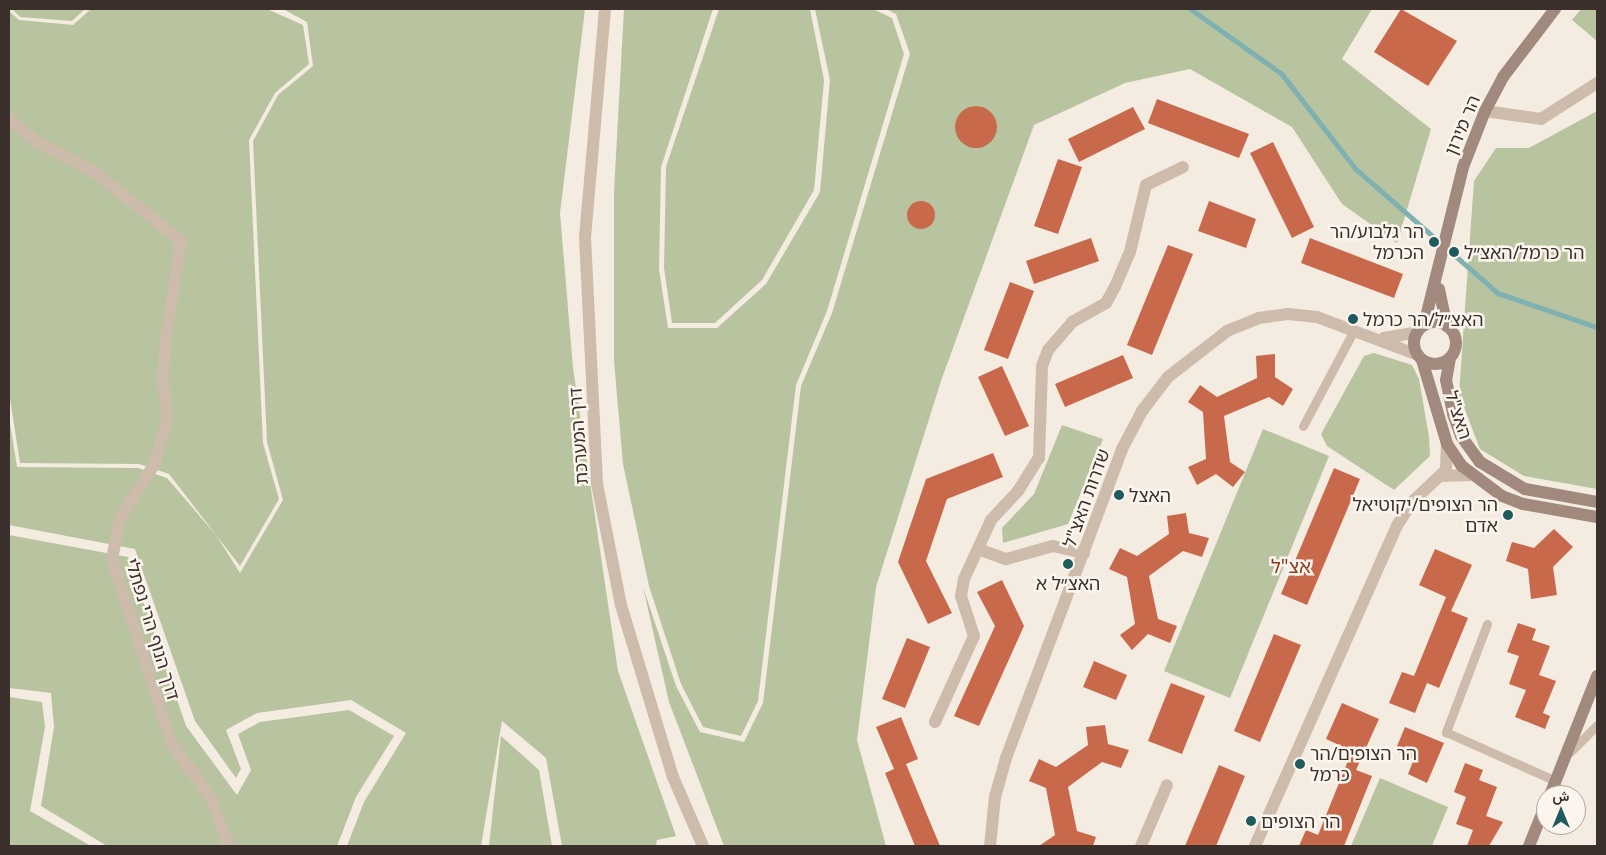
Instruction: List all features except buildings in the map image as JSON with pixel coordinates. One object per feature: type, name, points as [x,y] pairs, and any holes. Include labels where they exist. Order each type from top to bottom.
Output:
[{"type":"street","name":"דרך המערכת","points":[[605,9],[585,237],[598,484],[621,605],[674,777],[703,846]]},
{"type":"street","name":"הר מירון","points":[[1420,329],[1439,271],[1463,168],[1485,111],[1504,77],[1555,9]]},
{"type":"street","points":[[1485,111],[1541,120],[1597,83]]},
{"type":"street","name":"דרך הנוף הרי נפתלי","points":[[9,118],[37,142],[93,171],[181,241],[165,342],[162,383],[168,417],[155,463],[120,519],[112,559],[171,742],[211,799],[229,846]]},
{"type":"street","points":[[936,722],[974,636],[961,596],[978,549],[991,520],[1018,492],[1039,458],[1042,366],[1048,350],[1072,322],[1106,302],[1115,287],[1130,252],[1146,186],[1183,167]]},
{"type":"street","name":"הר מירון","points":[[1439,271],[1440,304],[1447,326]]},
{"type":"street","name":"שדרות האצ\"ל","points":[[990,846],[994,798],[1006,758],[1122,449],[1142,410],[1168,377],[1197,350],[1259,318],[1317,317],[1359,332],[1420,358]]},
{"type":"street","points":[[1447,326],[1456,341],[1450,358],[1436,364],[1420,358],[1420,329],[1447,326]]},
{"type":"street","name":"שדרות האצ\"ל","points":[[1359,332],[1389,338],[1420,329]]},
{"type":"street","name":"האצ\"ל","points":[[1420,358],[1447,444],[1472,475]]},
{"type":"street","name":"האצ\"ל","points":[[1450,358],[1447,390],[1466,446],[1488,469],[1525,489],[1597,502]]},
{"type":"street","points":[[1255,846],[1398,524],[1413,501],[1441,476],[1449,463],[1447,444]]},
{"type":"street","points":[[1441,476],[1472,475],[1523,504],[1597,517]]},
{"type":"street","points":[[978,549],[1006,559],[1053,546],[1084,553]]},
{"type":"street","points":[[1554,785],[1597,676]]},
{"type":"street","points":[[1141,846],[1166,785]]},
{"type":"street","points":[[1529,846],[1536,829]]},
{"type":"lane","points":[[1303,426],[1359,332]]},
{"type":"lane","points":[[1487,624],[1446,732],[1556,781]]},
{"type":"lane","points":[[1563,763],[1585,733],[1597,725]]},
{"type":"green space","points":[[12,9],[85,9],[72,21],[20,17]]},
{"type":"green space","points":[[91,9],[267,9],[303,25],[309,64],[275,93],[249,140],[263,443],[279,499],[240,566],[169,474],[139,464],[20,463],[9,392],[9,11],[19,20],[73,25]]},
{"type":"green space","points":[[283,9],[585,9],[560,213],[573,368],[618,671],[676,836],[657,840],[656,846],[562,846],[546,758],[502,721],[481,846],[347,846],[364,802],[406,733],[351,700],[257,713],[226,730],[241,769],[236,778],[195,721],[135,549],[9,525],[9,417],[17,467],[138,468],[167,478],[216,535],[240,573],[283,500],[267,442],[253,141],[278,95],[313,66],[307,22]]},
{"type":"green space","points":[[624,9],[713,9],[661,167],[659,269],[668,328],[717,328],[766,284],[820,192],[830,80],[815,9],[873,9],[892,18],[904,54],[827,311],[796,385],[758,701],[741,736],[703,727],[681,684],[649,586],[623,464],[614,361],[614,192]]},
{"type":"green space","points":[[719,9],[810,9],[824,80],[814,190],[762,280],[715,323],[672,323],[664,268],[666,167]]},
{"type":"green space","points":[[886,9],[1372,9],[1342,59],[1431,129],[1397,243],[1342,204],[1292,127],[1190,69],[1125,83],[1034,125],[941,381],[876,587],[857,740],[886,846],[724,846],[669,702],[643,587],[676,686],[700,732],[744,742],[763,703],[801,386],[832,313],[910,54],[896,14]]},
{"type":"green space","points":[[1581,9],[1597,9],[1597,41],[1572,20]]},
{"type":"green space","points":[[1597,111],[1597,489],[1524,476],[1480,449],[1459,394],[1474,181],[1496,148],[1529,148]]},
{"type":"green space","points":[[1374,353],[1412,365],[1419,379],[1429,437],[1430,456],[1394,490],[1327,446],[1321,434],[1364,356]]},
{"type":"green space","points":[[1062,425],[1103,439],[1068,524],[1003,543],[1002,528],[1034,494]]},
{"type":"green space","points":[[1263,429],[1329,456],[1230,698],[1164,671]]},
{"type":"green space","points":[[9,535],[128,557],[186,726],[237,795],[251,770],[238,734],[260,722],[349,710],[394,736],[356,797],[337,846],[107,846],[41,806],[54,727],[51,693],[9,688]]},
{"type":"green space","points":[[9,697],[42,702],[45,727],[30,811],[91,846],[9,846]]},
{"type":"green space","points":[[501,736],[539,770],[552,846],[489,846]]},
{"type":"green space","points":[[1380,778],[1448,807],[1432,846],[1351,846]]},
{"type":"waterway","points":[[1191,9],[1282,74],[1356,169],[1498,293],[1597,327]]},
{"type":"place","name":"הר גלבוע/הר הכרמל","points":[[1434,242]]},
{"type":"place","name":"הר כרמל/האצ״ל","points":[[1454,252]]},
{"type":"place","name":"האצ״ל/הר כרמל","points":[[1353,319]]},
{"type":"place","name":"האצל","points":[[1119,495]]},
{"type":"place","name":"הר הצופים/יקוטיאל אדם","points":[[1508,515]]},
{"type":"place","name":"האצ״ל א","points":[[1068,564]]},
{"type":"place","name":"הר הצופים/הר כרמל","points":[[1300,764]]},
{"type":"place","name":"הר הצופים","points":[[1251,821]]},
{"type":"district","name":"אצ\"ל","points":[[1291,567]]}]
